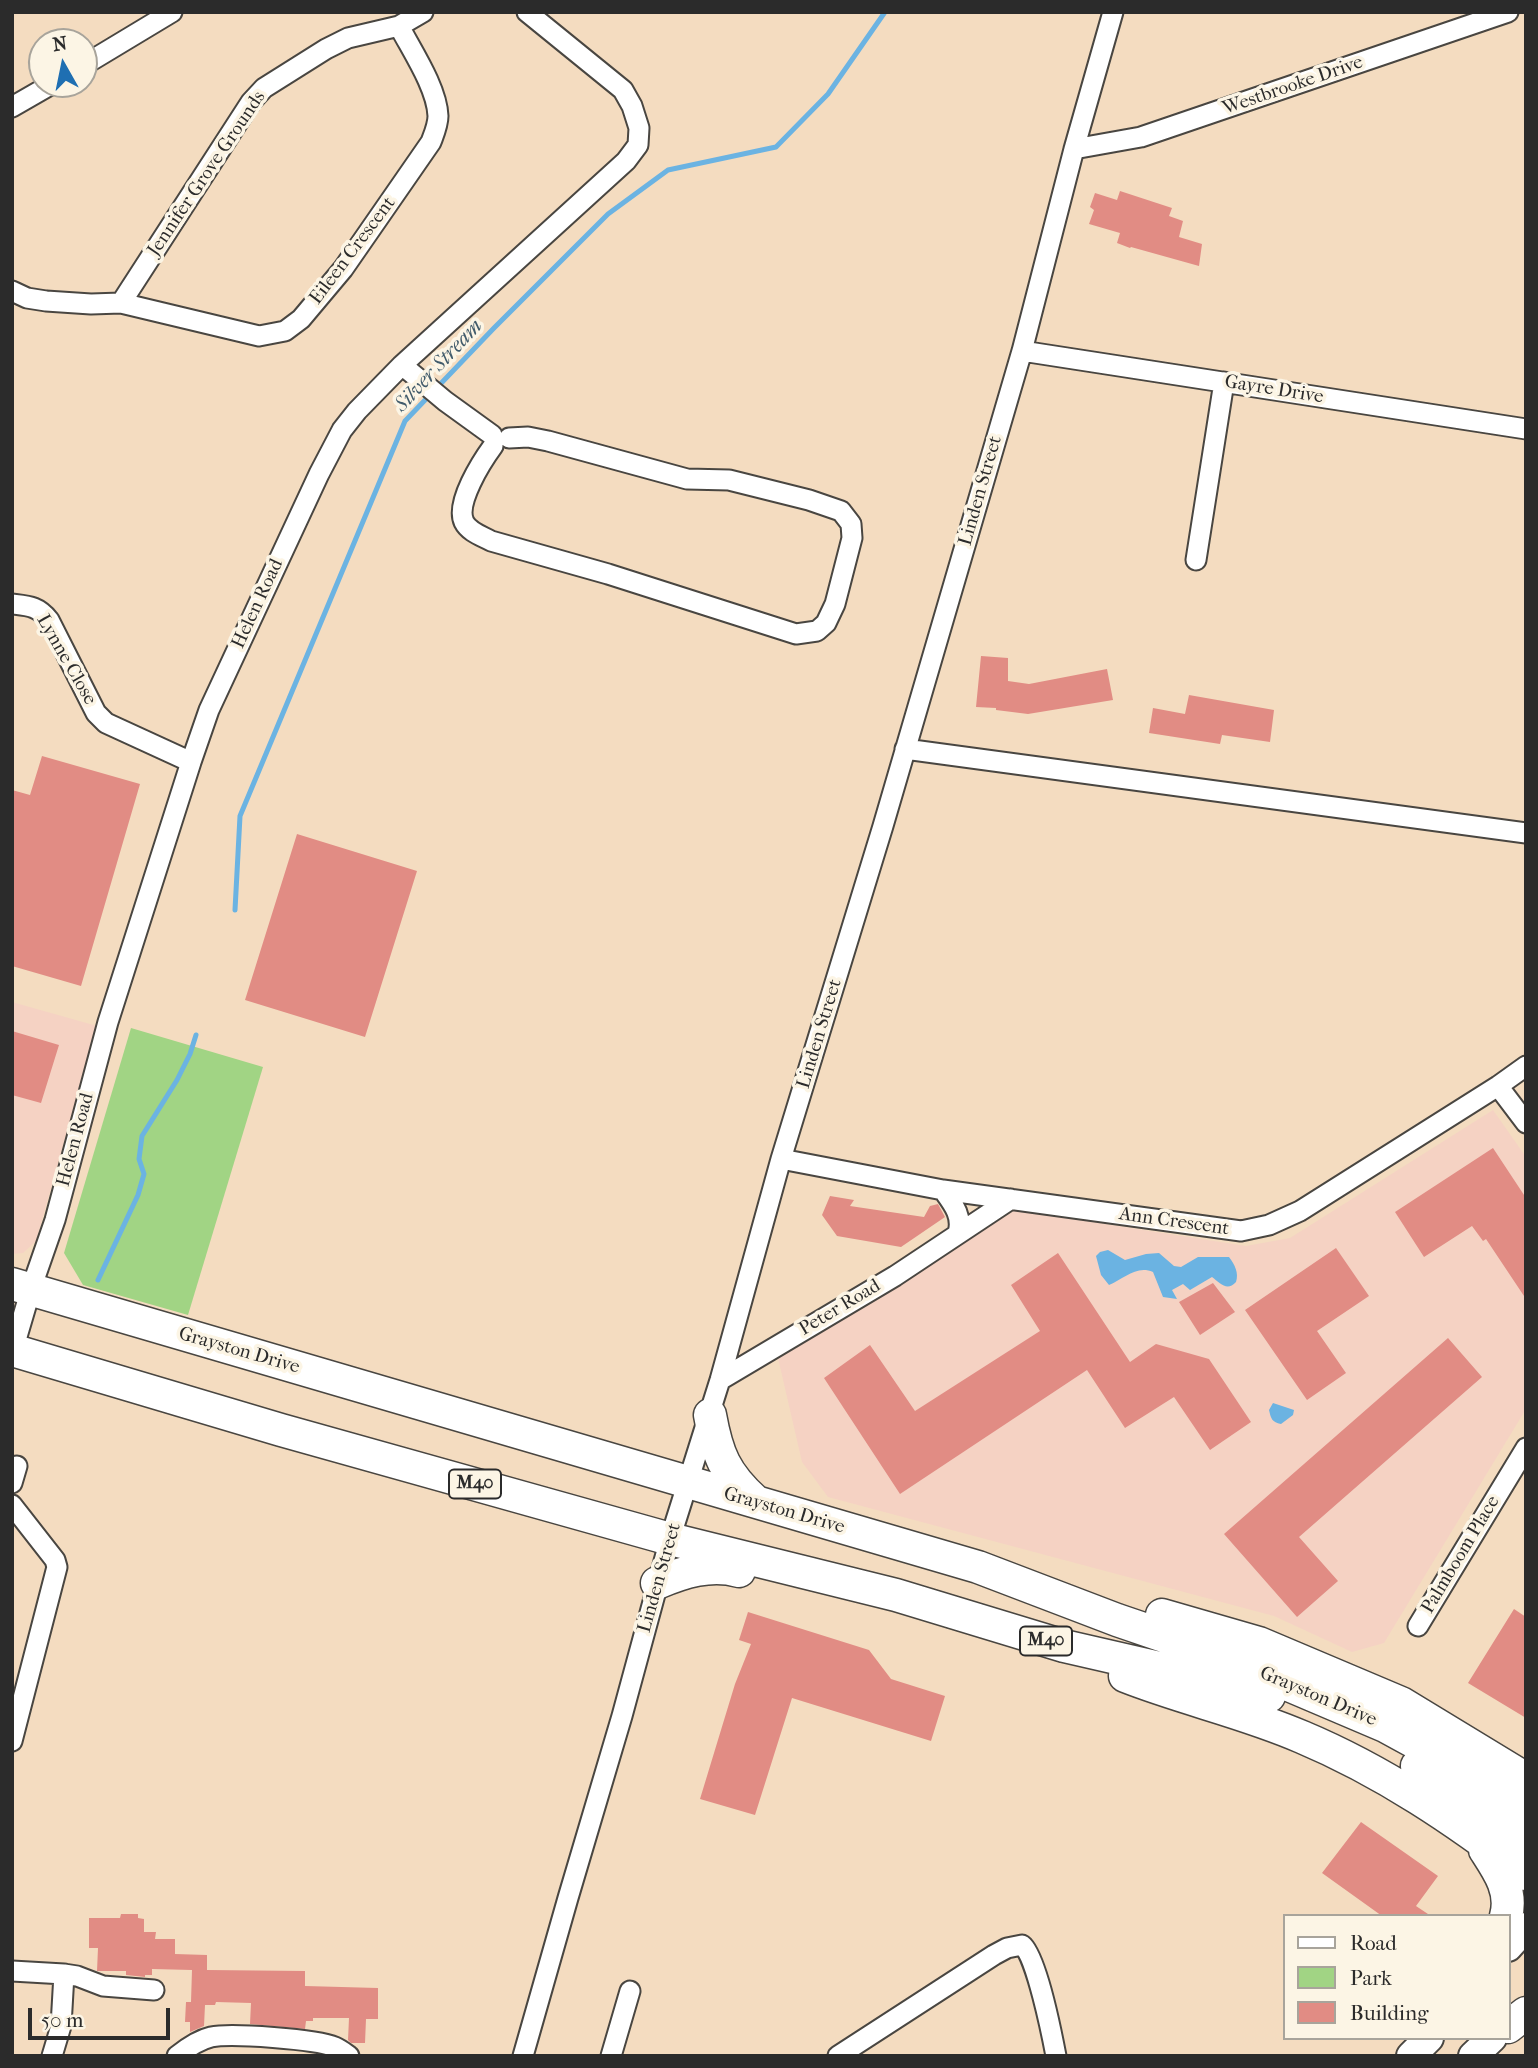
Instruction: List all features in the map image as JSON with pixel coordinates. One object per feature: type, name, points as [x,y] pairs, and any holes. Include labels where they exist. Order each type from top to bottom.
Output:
[{"type":"main road","name":"Grayston Drive","points":[[22,1287],[978,1567],[1117,1620],[1247,1688],[1352,1730],[1395,1752],[1482,1806],[1526,1840]]},
{"type":"main road","name":"Grayston Drive","points":[[13,1350],[670,1539],[896,1595],[1064,1646],[1205,1664],[1385,1726],[1493,1785],[1526,1810]]},
{"type":"main road","points":[[710,1415],[715,1445],[723,1465],[736,1485],[756,1503]]},
{"type":"main road","points":[[978,1567],[1259,1643],[1407,1705],[1526,1779]]},
{"type":"main road","points":[[657,1583],[680,1573],[701,1569],[732,1569],[800,1584],[896,1595]]},
{"type":"main road","points":[[1064,1646],[1125,1676],[1302,1737],[1355,1762],[1424,1801],[1476,1835],[1526,1874]]},
{"type":"main road","points":[[1476,1835],[1507,1888],[1507,1914]]},
{"type":"main road","points":[[1510,1945],[1526,1927]]},
{"type":"main road","points":[[1510,2020],[1526,2004]]},
{"type":"main road","points":[[1510,2025],[1526,2013]]},
{"type":"main road","points":[[1411,2056],[1427,2040]]},
{"type":"street","points":[[98,57],[172,12]]},
{"type":"street","name":"Jennifer Grove Grounds","points":[[121,303],[251,102],[264,88],[348,38],[399,26],[423,12]]},
{"type":"street","name":"Helen Road","points":[[13,1350],[22,1287],[55,1220],[108,1022],[209,710],[318,474],[342,430],[357,411],[402,365],[626,161],[638,145],[638,118],[623,90],[527,12]]},
{"type":"street","name":"Linden Street","points":[[523,2056],[622,1716],[657,1583],[710,1415],[781,1159],[1022,351],[1074,149],[1114,12]]},
{"type":"street","name":"Westbrooke Drive","points":[[1074,149],[1141,137],[1508,12]]},
{"type":"street","name":"Eileen Crescent","points":[[12,291],[27,298],[46,301],[121,303],[259,336],[285,331],[302,319],[344,269],[431,142],[436,130],[438,119],[435,97],[399,26]]},
{"type":"street","points":[[12,107],[28,98]]},
{"type":"street","name":"Gayre Drive","points":[[1022,351],[1526,429]]},
{"type":"street","points":[[402,365],[498,440],[528,437],[548,441],[687,479],[729,480],[824,504],[841,511],[850,524],[852,538],[835,604],[826,623],[817,631],[796,634],[481,536],[466,525],[462,513],[481,462],[498,440]]},
{"type":"street","points":[[1196,559],[1224,382]]},
{"type":"street","name":"Lynne Close","points":[[12,604],[34,606],[42,612],[96,713],[106,723],[191,762]]},
{"type":"street","points":[[905,749],[1526,832]]},
{"type":"street","name":"Ann Crescent","points":[[781,1159],[943,1190],[1241,1231],[1269,1225],[1300,1211],[1526,1066]]},
{"type":"street","points":[[1498,1086],[1526,1123]]},
{"type":"street","points":[[943,1190],[961,1223],[958,1233]]},
{"type":"street","name":"Peter Road","points":[[720,1380],[895,1276],[1011,1199]]},
{"type":"street","name":"Palmboom Place","points":[[1418,1626],[1526,1448]]},
{"type":"street","points":[[12,1506],[55,1560],[57,1567],[12,1741]]},
{"type":"street","points":[[838,2056],[994,1955],[1007,1948],[1022,1945],[1029,1953],[1056,2056]]},
{"type":"street","points":[[12,1971],[64,1974],[103,1986],[154,1990]]},
{"type":"street","points":[[52,2056],[61,2026],[64,1974]]},
{"type":"street","points":[[611,2056],[630,1991]]},
{"type":"street","points":[[177,2056],[199,2041],[231,2034],[317,2042],[334,2046],[349,2056]]},
{"type":"shaded area","points":[[12,1002],[97,1026],[36,1241],[23,1253],[12,1254]]},
{"type":"shaded area","points":[[1493,1110],[1526,1157],[1526,1409],[1384,1643],[1352,1652],[1274,1616],[828,1497],[802,1462],[778,1358],[1015,1210],[1246,1246],[1290,1238]]},
{"type":"green space","points":[[131,1028],[263,1067],[188,1315],[83,1285],[64,1253]]},
{"type":"water","points":[[1108,1250],[1125,1260],[1159,1253],[1174,1266],[1181,1267],[1198,1257],[1229,1257],[1236,1269],[1237,1279],[1233,1285],[1224,1286],[1212,1277],[1190,1290],[1183,1284],[1172,1290],[1177,1299],[1163,1297],[1153,1272],[1147,1270],[1136,1271],[1109,1285],[1101,1275],[1096,1256]]},
{"type":"water","points":[[1273,1403],[1294,1410],[1293,1415],[1281,1424],[1276,1422],[1271,1418],[1269,1410]]},
{"type":"building","points":[[1120,191],[1172,208],[1169,216],[1183,221],[1179,237],[1202,244],[1199,266],[1130,248],[1117,243],[1120,233],[1089,224],[1094,210],[1090,207],[1095,193],[1117,200]]},
{"type":"building","points":[[981,656],[1008,658],[1008,681],[1029,684],[1107,669],[1113,700],[1028,714],[976,707]]},
{"type":"building","points":[[1189,695],[1274,710],[1270,742],[1222,735],[1220,744],[1149,733],[1153,708],[1185,714]]},
{"type":"building","points":[[42,756],[140,784],[81,986],[12,966],[12,790],[30,795]]},
{"type":"building","points":[[297,834],[417,871],[365,1037],[245,1000]]},
{"type":"building","points":[[12,1031],[59,1045],[41,1103],[12,1095]]},
{"type":"building","points":[[1493,1148],[1526,1198],[1526,1299],[1486,1239],[1483,1241],[1472,1226],[1424,1257],[1395,1212]]},
{"type":"building","points":[[830,1196],[854,1200],[850,1206],[924,1217],[930,1206],[938,1204],[945,1217],[901,1247],[837,1236],[822,1215]]},
{"type":"building","points":[[1336,1248],[1369,1296],[1317,1331],[1346,1373],[1307,1400],[1245,1310]]},
{"type":"building","points":[[1058,1253],[1130,1362],[1156,1344],[1209,1359],[1251,1422],[1210,1450],[1174,1397],[1125,1428],[1087,1370],[900,1494],[824,1378],[870,1345],[915,1411],[1040,1331],[1011,1285]]},
{"type":"building","points":[[1213,1283],[1235,1312],[1200,1335],[1179,1302]]},
{"type":"building","points":[[1448,1338],[1482,1377],[1299,1537],[1338,1581],[1297,1617],[1224,1534]]},
{"type":"building","points":[[1514,1609],[1526,1617],[1526,1718],[1468,1683]]},
{"type":"building","points":[[748,1612],[869,1650],[891,1679],[945,1696],[931,1741],[792,1698],[755,1815],[700,1799],[735,1684],[751,1644],[739,1640]]},
{"type":"building","points":[[1361,1822],[1438,1876],[1416,1906],[1428,1914],[1379,1914],[1322,1873]]},
{"type":"building","points":[[121,1914],[138,1914],[138,1918],[144,1919],[144,1932],[156,1932],[155,1939],[175,1939],[175,1954],[207,1955],[207,1970],[305,1971],[305,1986],[378,1988],[378,2019],[366,2019],[365,2043],[351,2043],[348,2040],[349,2018],[313,2018],[313,2021],[306,2021],[305,2029],[250,2024],[251,2003],[216,2002],[215,2005],[205,2005],[204,2026],[190,2032],[190,2022],[185,2022],[186,2002],[191,2002],[192,1970],[152,1969],[152,1975],[145,1977],[126,1975],[126,1971],[97,1971],[98,1948],[89,1948],[89,1918],[120,1918]]},
{"type":"waterway","name":"Silver Stream","points":[[235,910],[240,816],[405,421],[608,214],[668,170],[776,147],[828,94],[885,12]]},
{"type":"waterway","name":"Silver Stream","points":[[98,1280],[138,1195],[144,1174],[139,1159],[142,1136],[177,1080],[196,1035]]}]
